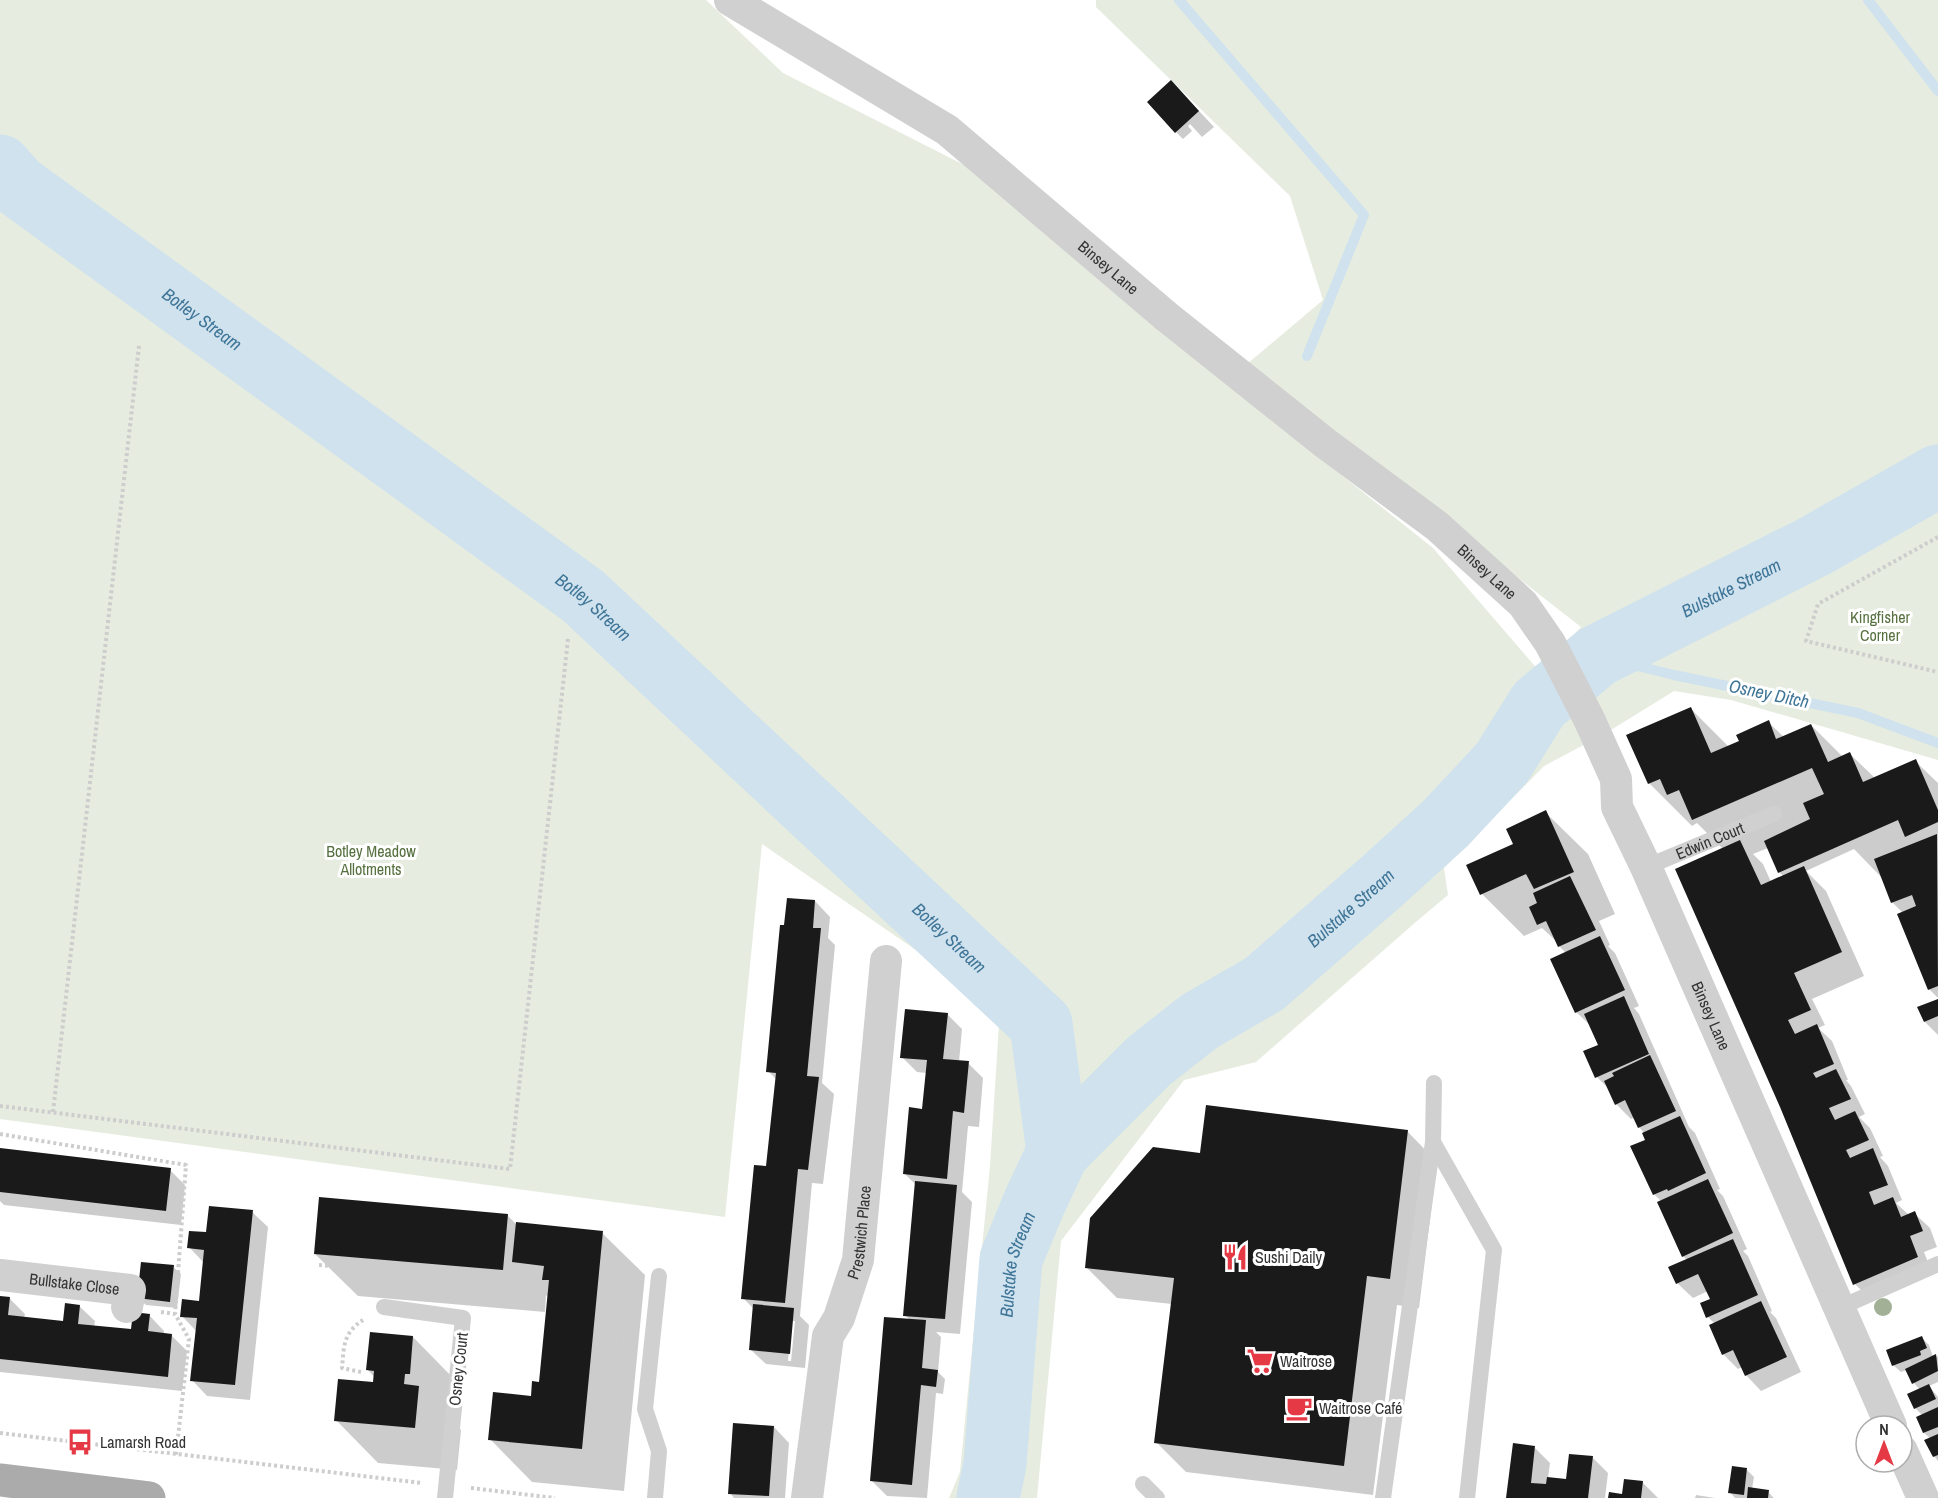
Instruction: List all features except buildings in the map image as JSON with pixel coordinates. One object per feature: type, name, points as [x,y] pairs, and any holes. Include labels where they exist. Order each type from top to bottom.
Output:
[{"type":"main road","points":[[0,1480],[149,1498]]},
{"type":"street","name":"Binsey Lane","points":[[730,0],[947,130],[1167,317],[1325,443],[1437,526],[1523,604],[1550,643],[1589,719],[1616,779],[1617,807],[1646,867],[1886,1414]]},
{"type":"street","name":"Prestwich Place","points":[[807,1498],[828,1336],[838,1318],[858,1260],[886,961]]},
{"type":"street","name":"Bullstake Close","points":[[0,1275],[130,1290],[127,1307]]},
{"type":"street","points":[[1912,1474],[1923,1498]]},
{"type":"lane","name":"Edwin Court","points":[[1646,867],[1774,814]]},
{"type":"lane","points":[[1383,1498],[1433,1142],[1434,1083]]},
{"type":"lane","points":[[1433,1142],[1494,1250],[1467,1498]]},
{"type":"lane","points":[[1839,1308],[1938,1264]]},
{"type":"lane","points":[[655,1498],[659,1451],[645,1409],[659,1276]]},
{"type":"lane","name":"Osney Court","points":[[384,1307],[463,1318],[446,1492]]},
{"type":"lane","points":[[1143,1484],[1156,1498]]},
{"type":"path","points":[[53,1112],[139,346]]},
{"type":"path","points":[[1938,537],[1818,604],[1806,641],[1938,672]]},
{"type":"path","points":[[0,1106],[510,1169],[568,639]]},
{"type":"path","points":[[0,1134],[186,1165],[175,1314],[189,1339],[176,1455]]},
{"type":"path","points":[[319,1265],[498,1278]]},
{"type":"path","points":[[361,1372],[342,1368],[344,1347],[351,1328],[384,1307]]},
{"type":"path","points":[[0,1433],[446,1492],[555,1498]]},
{"type":"green space","points":[[0,0],[706,0],[783,73],[974,170],[1251,403],[1433,548],[1540,672],[1581,627],[1246,365],[1323,300],[1290,196],[1096,7],[1096,0],[1938,0],[1938,760],[1731,700],[1674,691],[1606,733],[1544,766],[1444,868],[1448,895],[1256,1062],[1184,1080],[1061,1241],[1037,1498],[949,1498],[960,1472],[990,1166],[1000,1008],[762,844],[725,1217],[0,1119]]},
{"type":"waterway","points":[[1179,0],[1364,215],[1307,356]]},
{"type":"waterway","points":[[1868,0],[1938,91]]},
{"type":"waterway","name":"Botley Stream","points":[[0,166],[18,186],[583,596],[1041,1024],[1058,1152]]},
{"type":"waterway","name":"Bulstake Stream","points":[[988,1498],[995,1464],[1011,1259],[1058,1152],[1149,1061],[1200,1021],[1264,984],[1445,824],[1502,763],[1539,704],[1597,656],[1813,547],[1938,476]]},
{"type":"waterway","name":"Osney Ditch","points":[[1597,656],[1674,675],[1858,713],[1938,743]]},
{"type":"place","name":"Sushi Daily","points":[[1235,1257]]},
{"type":"place","name":"Waitrose","points":[[1260,1361]]},
{"type":"place","name":"Waitrose Café","points":[[1299,1408]]},
{"type":"place","name":"Lamarsh Road","points":[[80,1442]]},
{"type":"park label","name":"Kingfisher Corner","points":[[1880,626]]},
{"type":"park label","name":"Botley Meadow Allotments","points":[[371,860]]}]
